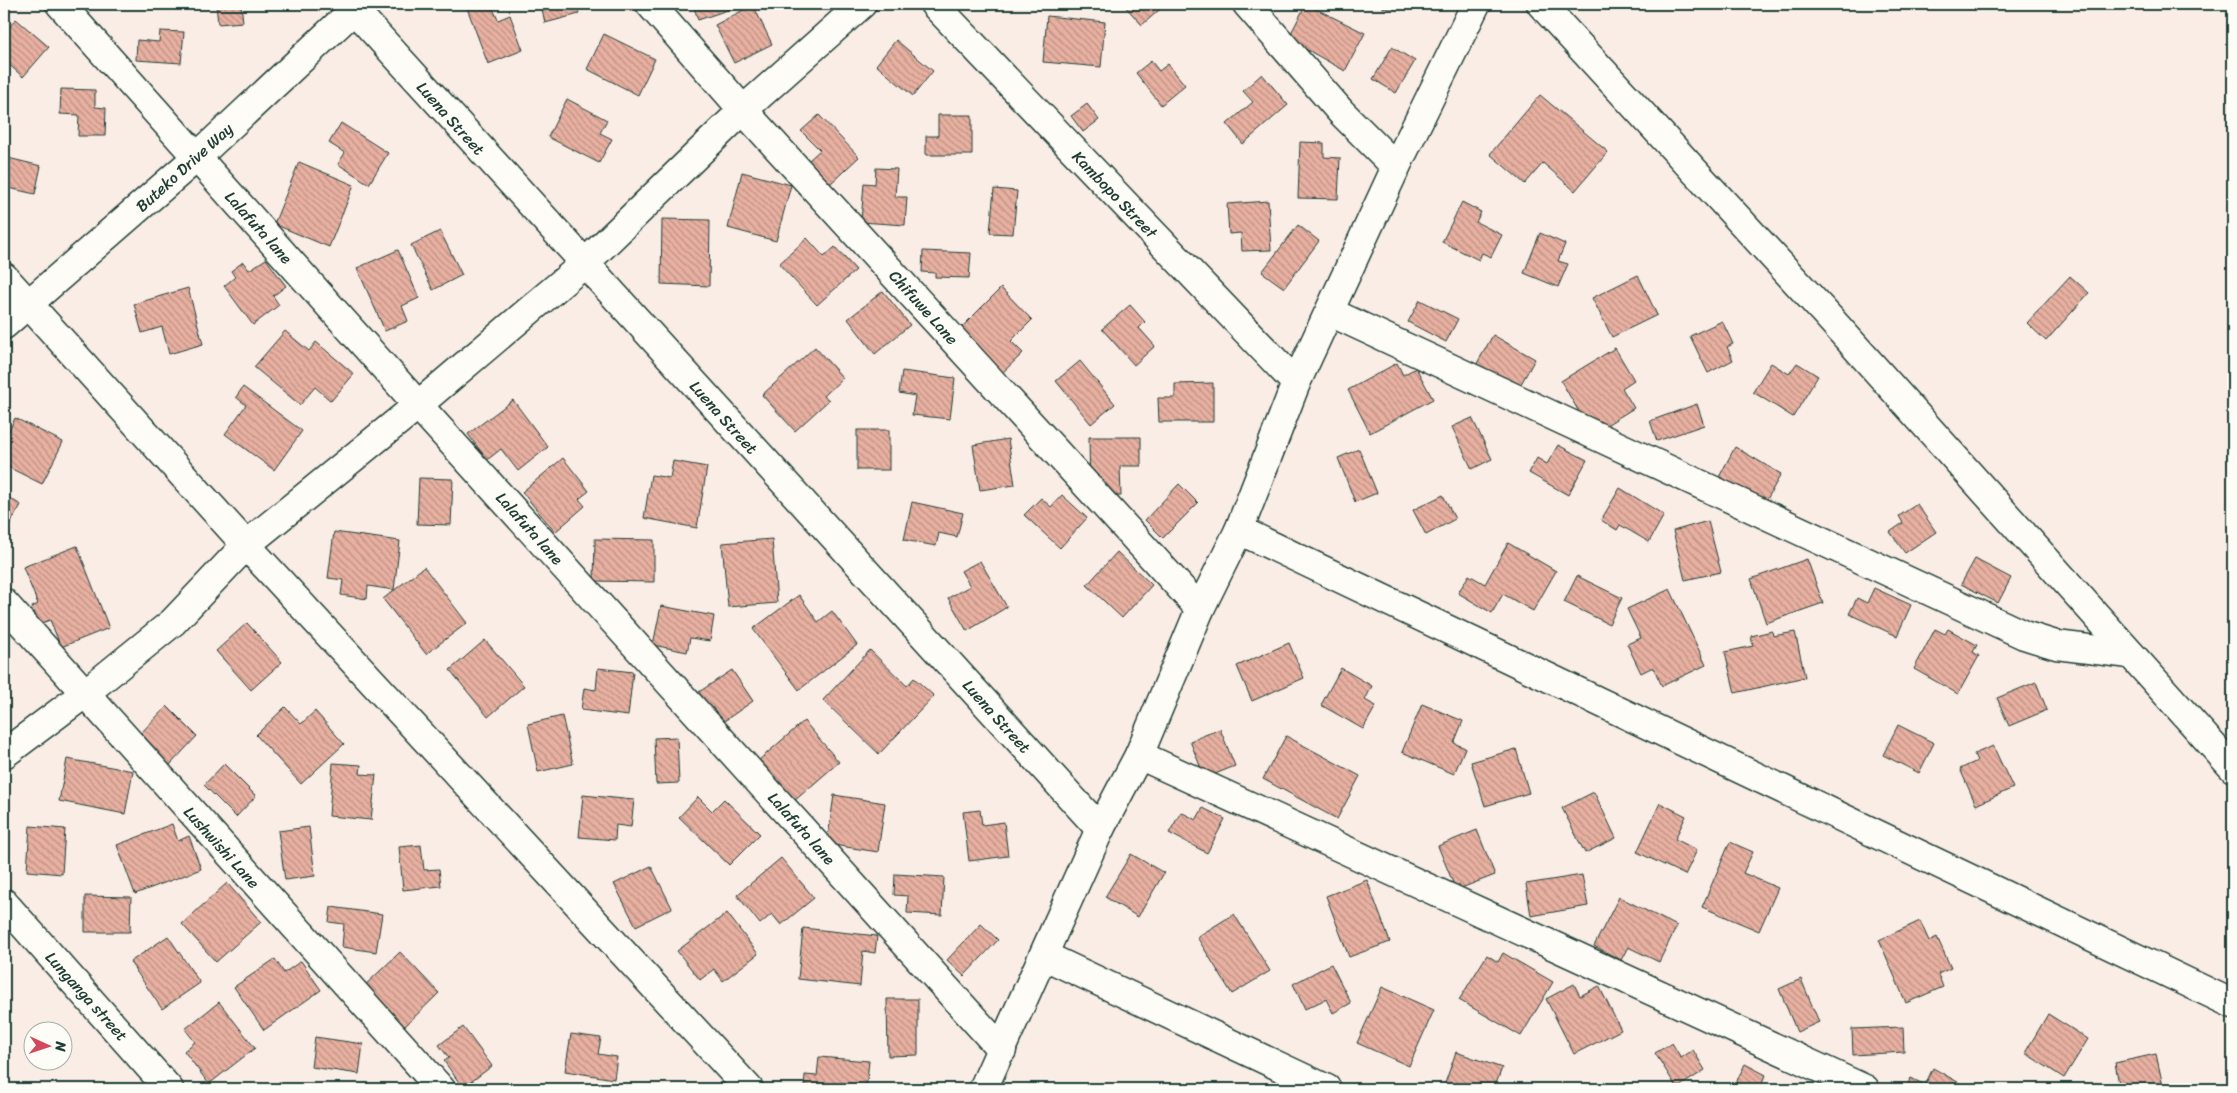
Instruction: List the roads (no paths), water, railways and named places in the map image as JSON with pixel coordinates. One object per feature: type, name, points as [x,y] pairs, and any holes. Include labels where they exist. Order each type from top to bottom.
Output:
[{"type":"street","name":"Lalafuta lane","points":[[60,4],[418,405],[1002,1050]]},
{"type":"street","name":"Chifuwe Lane","points":[[650,4],[743,110],[1200,609]]},
{"type":"street","points":[[4,754],[84,694],[173,622],[246,545],[418,405],[584,264],[743,110],[862,4]]},
{"type":"street","name":"Kambopo Street","points":[[934,4],[1296,383]]},
{"type":"street","points":[[1247,4],[1341,112],[1396,167]]},
{"type":"street","points":[[983,1089],[1045,956],[1100,829],[1139,755],[1200,609],[1239,530],[1296,383],[1396,167],[1476,4]]},
{"type":"street","points":[[1541,4],[1825,313],[2233,768]]},
{"type":"street","name":"Buteko Drive Way","points":[[4,325],[197,157],[354,6]]},
{"type":"street","name":"Luena Street","points":[[354,6],[584,264],[1100,829]]},
{"type":"street","points":[[4,277],[246,545],[749,1089]]},
{"type":"street","points":[[1330,312],[2024,635],[2056,645],[2130,654]]},
{"type":"street","points":[[1239,530],[2233,1004]]},
{"type":"street","name":"Lushwishi Lane","points":[[4,603],[441,1089]]},
{"type":"street","points":[[1139,755],[1865,1089]]},
{"type":"street","name":"Lunganga street","points":[[4,903],[169,1089]]},
{"type":"street","points":[[1045,956],[1328,1089]]}]
